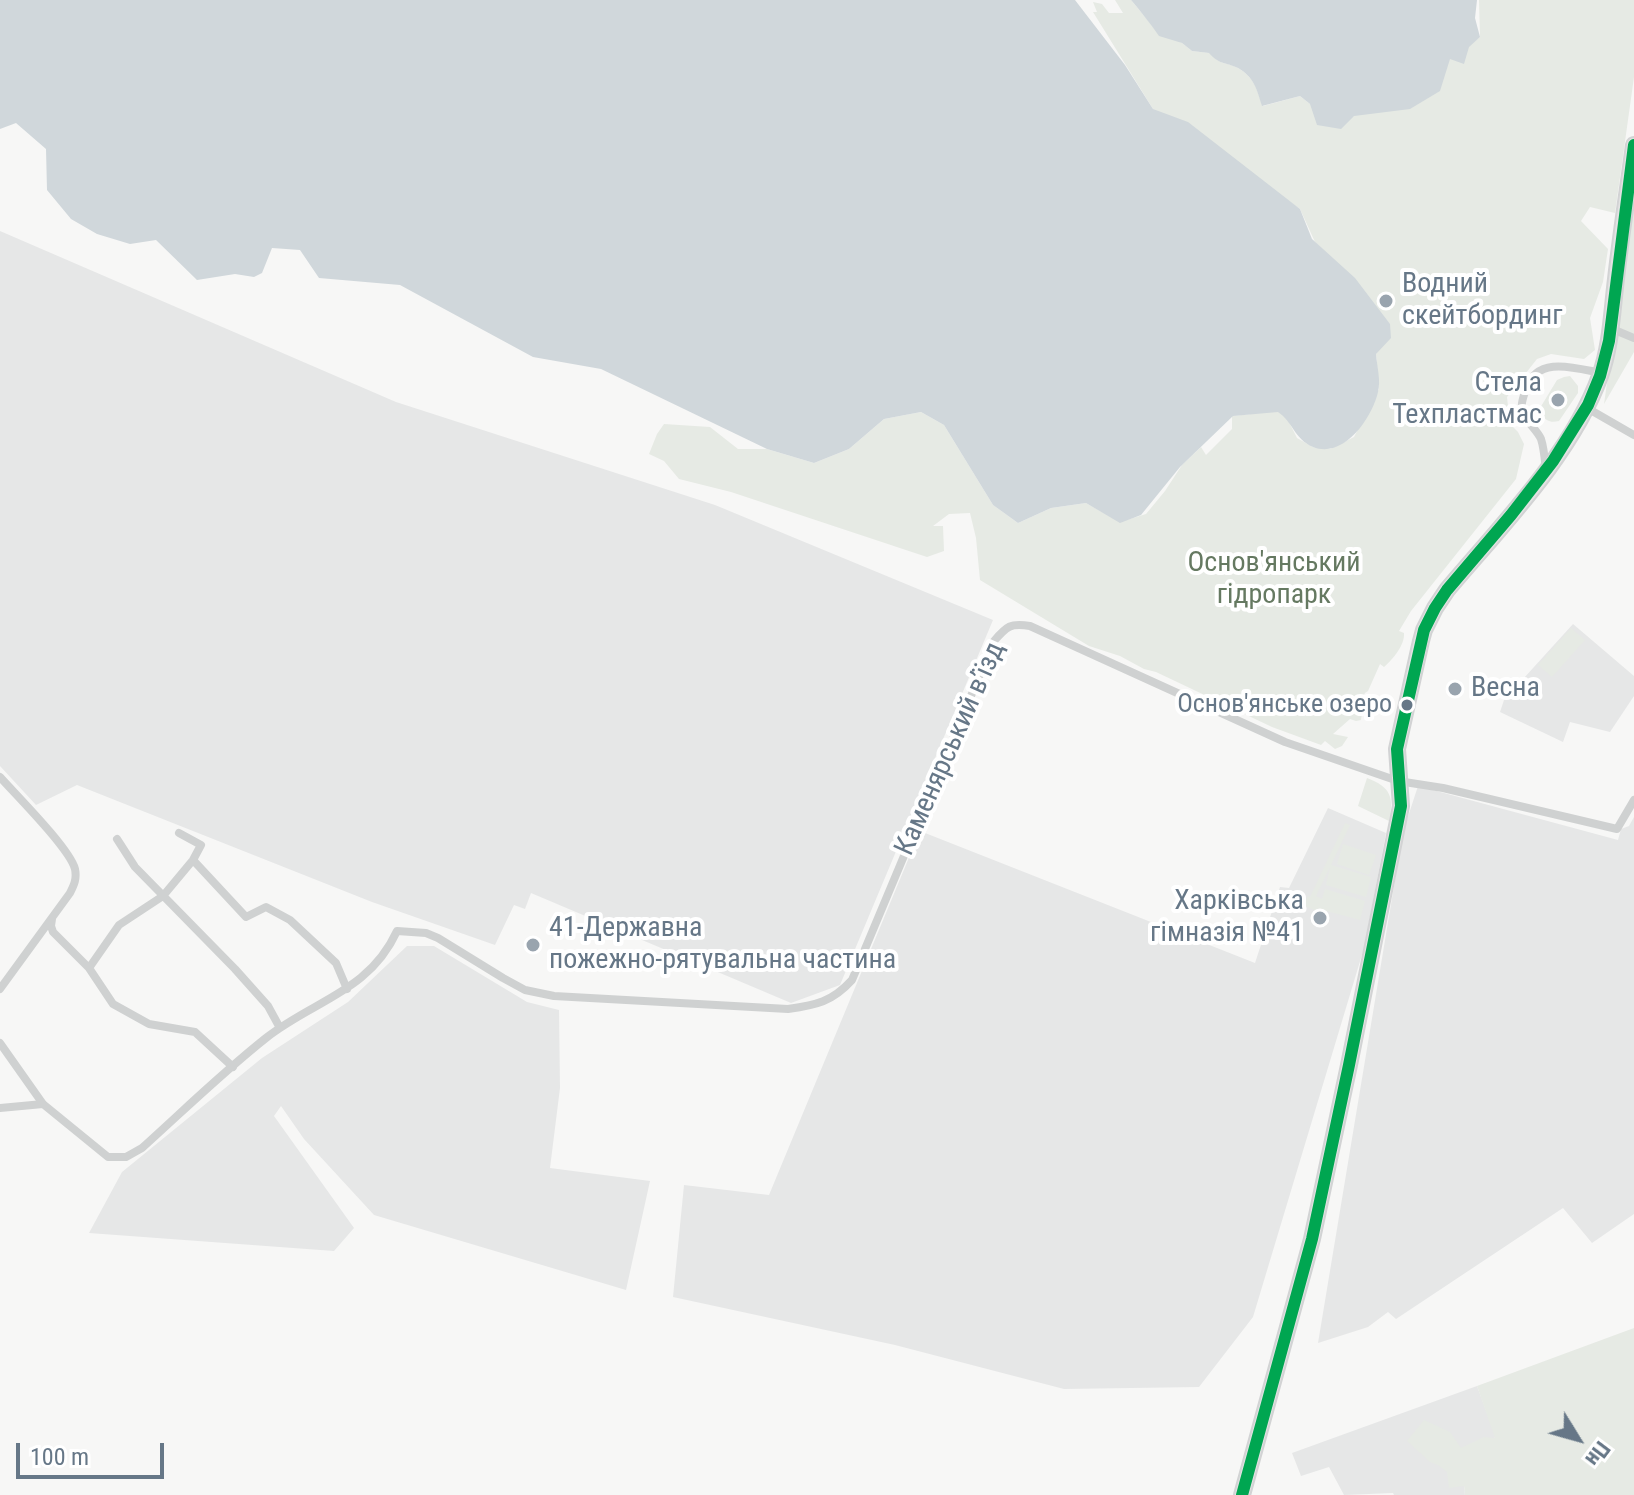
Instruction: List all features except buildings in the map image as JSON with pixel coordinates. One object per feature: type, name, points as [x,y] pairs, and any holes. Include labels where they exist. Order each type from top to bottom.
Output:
[{"type":"main road","points":[[1242,1495],[1312,1239],[1391,864],[1401,806],[1397,749],[1424,630],[1447,590],[1546,470],[1587,408],[1601,373],[1610,328],[1634,145]]},
{"type":"street","points":[[1610,328],[1634,338]]},
{"type":"street","points":[[1546,470],[1541,440],[1522,408],[1528,383],[1548,366],[1601,373]]},
{"type":"street","points":[[1587,408],[1634,435]]},
{"type":"street","name":"Каменярський в’їзд","points":[[347,989],[355,985],[389,949],[397,931],[426,933],[525,990],[554,996],[788,1009],[818,1005],[840,993],[852,980],[994,641],[1005,628],[1016,624],[1030,626],[1285,742],[1398,781]]},
{"type":"street","points":[[0,777],[62,846],[75,866],[77,880],[0,989]]},
{"type":"street","points":[[1398,781],[1443,788],[1617,829],[1634,800]]},
{"type":"street","points":[[89,968],[119,925],[163,896],[193,860],[201,845],[179,833]]},
{"type":"street","points":[[117,839],[135,867],[252,987],[268,1006],[280,1028]]},
{"type":"street","points":[[0,1043],[43,1104],[108,1157],[126,1157],[142,1148],[280,1028],[347,989],[336,963],[290,920],[266,907],[246,917],[193,860]]},
{"type":"street","points":[[52,919],[53,932],[89,968],[113,1004],[149,1024],[195,1032],[233,1067]]},
{"type":"street","points":[[0,1108],[43,1104]]},
{"type":"shaded area","points":[[0,0],[1075,0],[1125,65],[1153,109],[1188,122],[1300,209],[1312,239],[1355,278],[1390,324],[1391,338],[1376,354],[1378,392],[1363,424],[1346,442],[1335,447],[1324,449],[1307,444],[1278,412],[1233,416],[1180,467],[1141,515],[1120,523],[1086,503],[1051,508],[1018,523],[993,505],[944,425],[921,412],[884,419],[849,449],[814,463],[767,449],[601,369],[533,357],[400,285],[319,278],[300,250],[272,248],[262,273],[254,277],[235,274],[197,280],[156,240],[130,244],[97,234],[71,219],[47,190],[46,149],[16,123],[0,129]]},
{"type":"shaded area","points":[[1131,0],[1477,0],[1475,18],[1480,37],[1469,47],[1464,64],[1450,59],[1440,91],[1410,109],[1354,116],[1341,129],[1317,125],[1310,104],[1300,96],[1262,106],[1248,75],[1209,53],[1192,51],[1182,43],[1159,36]]},
{"type":"shaded area","points":[[0,231],[396,402],[715,505],[993,620],[840,985],[791,1003],[531,893],[525,909],[514,905],[495,945],[372,902],[77,785],[36,805],[0,766]]},
{"type":"shaded area","points":[[1573,624],[1634,676],[1634,696],[1610,732],[1570,722],[1563,742],[1500,712],[1504,700]]},
{"type":"shaded area","points":[[1418,786],[1618,840],[1621,829],[1629,826],[1634,817],[1634,1214],[1592,1243],[1563,1208],[1396,1319],[1388,1312],[1368,1327],[1318,1343],[1403,832]]},
{"type":"shaded area","points":[[1328,808],[1386,833],[1364,948],[1253,1317],[1199,1387],[1064,1389],[895,1345],[673,1297],[684,1185],[769,1195],[920,831],[1255,963],[1280,887],[1289,888]]},
{"type":"shaded area","points":[[407,946],[434,946],[527,1002],[559,1010],[560,1088],[550,1168],[650,1181],[626,1290],[374,1215],[304,1139],[281,1106],[274,1116],[354,1228],[334,1251],[89,1233],[122,1172],[262,1058],[348,1002]]},
{"type":"shaded area","points":[[1477,1386],[1496,1437],[1461,1457],[1465,1495],[1344,1495],[1329,1467],[1301,1476],[1292,1453]]},
{"type":"green space","name":"Основ'янський гідропарк","points":[[1115,0],[1131,0],[1155,29],[1192,51],[1210,53],[1220,62],[1248,75],[1263,106],[1300,96],[1310,104],[1450,59],[1480,37],[1479,0],[1634,0],[1634,77],[1615,213],[1590,207],[1581,221],[1608,249],[1603,282],[1590,318],[1595,350],[1584,359],[1551,354],[1537,359],[1507,397],[1510,424],[1524,444],[1516,479],[1411,611],[1399,631],[1404,633],[1404,638],[1395,656],[1384,667],[1380,664],[1357,708],[1362,713],[1361,720],[1350,719],[1333,734],[1348,737],[1342,746],[1335,749],[1325,741],[1321,745],[1272,727],[1120,656],[1089,646],[980,580],[970,513],[949,514],[933,526],[943,526],[944,551],[927,557],[731,492],[679,479],[664,461],[649,454],[664,424],[710,427],[738,449],[767,449],[814,463],[849,449],[884,419],[921,412],[944,425],[993,505],[1018,523],[1051,508],[1086,503],[1120,522],[1146,514],[1182,465],[1201,447],[1206,455],[1232,429],[1232,416],[1278,411],[1286,416],[1297,438],[1313,447],[1330,449],[1354,437],[1379,389],[1376,354],[1389,324],[1315,242],[1300,209],[1153,109],[1093,12],[1097,12],[1093,2],[1102,4],[1109,13],[1123,13]]},
{"type":"green space","points":[[1634,208],[1634,352],[1604,404],[1624,264]]},
{"type":"green space","points":[[1570,376],[1578,386],[1578,393],[1559,421],[1547,420],[1541,415],[1540,408],[1557,380]]},
{"type":"green space","points":[[1571,628],[1585,640],[1552,677],[1538,665]]},
{"type":"green space","points":[[1367,778],[1381,785],[1389,794],[1389,821],[1358,806]]},
{"type":"green space","points":[[1345,823],[1350,825],[1331,865],[1371,877],[1366,897],[1326,885],[1330,867],[1316,896],[1322,899],[1325,889],[1365,901],[1360,920],[1319,909],[1320,906],[1317,911],[1303,905],[1310,897]]},
{"type":"green space","points":[[1343,844],[1376,855],[1369,875],[1337,864]]},
{"type":"green space","points":[[1634,1328],[1634,1495],[1465,1495],[1464,1486],[1449,1488],[1447,1472],[1430,1462],[1407,1441],[1424,1420],[1450,1432],[1461,1448],[1484,1437],[1495,1438],[1477,1386]]},
{"type":"transit line","points":[[1242,1495],[1312,1239],[1349,1065],[1401,806],[1397,749],[1424,630],[1447,590],[1553,461],[1588,405],[1609,341],[1634,145]]},
{"type":"place","name":"Водний скейтбординг","points":[[1386,301]]},
{"type":"place","name":"Стела Техпластмас","points":[[1558,400]]},
{"type":"place","name":"Весна","points":[[1455,689]]},
{"type":"place","name":"Основ'янське озеро","points":[[1407,705]]},
{"type":"place","name":"Харківська гімназія №41","points":[[1320,918]]},
{"type":"place","name":"41-Державна пожежно-рятувальна частина","points":[[533,945]]}]
